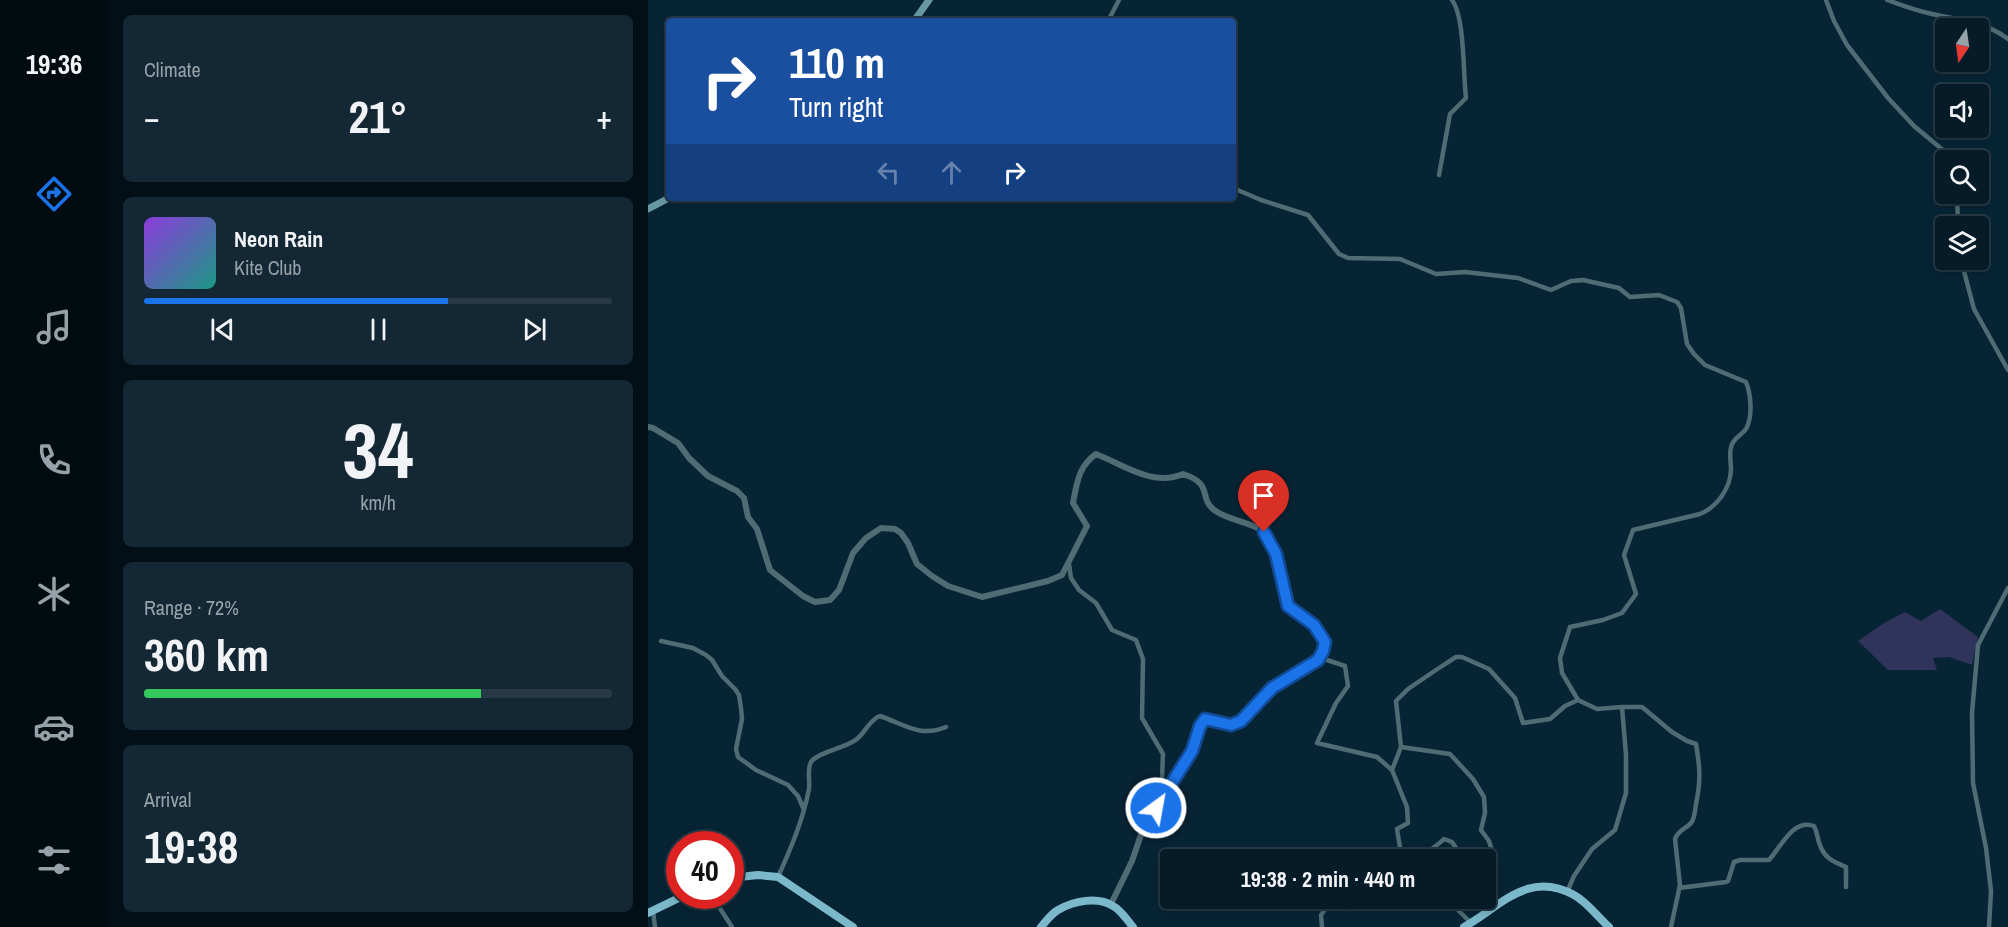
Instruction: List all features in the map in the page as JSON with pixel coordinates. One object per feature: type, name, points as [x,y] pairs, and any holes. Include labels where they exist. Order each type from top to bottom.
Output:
[{"type":"main road","points":[[916,18],[929,0]]},
{"type":"main road","points":[[648,209],[666,200]]},
{"type":"main road","points":[[744,876],[778,877],[853,927]]},
{"type":"main road","points":[[1468,925],[1522,889],[1542,886],[1575,896],[1609,927]]},
{"type":"main road","points":[[1041,927],[1057,910],[1076,902],[1099,901],[1112,904],[1132,927]]},
{"type":"main road","points":[[651,912],[666,904]]},
{"type":"street","points":[[1110,18],[1119,0]]},
{"type":"street","points":[[1439,175],[1450,114],[1466,98],[1459,21],[1457,8],[1452,0]]},
{"type":"street","points":[[1826,0],[1847,45],[1888,98],[1922,133],[1943,150]]},
{"type":"street","points":[[1887,0],[1927,13],[1980,24],[2008,39]]},
{"type":"street","points":[[1236,189],[1308,215],[1340,254],[1348,258],[1400,259],[1436,274],[1465,272],[1518,278],[1551,290],[1571,281],[1583,280],[1616,287],[1630,297],[1659,295],[1677,302],[1681,308],[1687,344],[1694,354],[1705,365],[1746,382],[1750,406],[1749,420],[1746,429],[1732,442],[1730,481],[1717,502],[1700,514],[1633,530],[1624,555],[1636,594],[1622,613],[1603,620],[1570,627],[1560,658],[1562,674],[1578,700],[1597,709],[1642,707],[1672,732],[1696,744],[1701,772],[1693,819],[1689,825],[1678,832],[1675,839],[1679,888],[1671,927]]},
{"type":"street","points":[[1964,270],[1974,309],[2008,370]]},
{"type":"street","points":[[648,428],[653,428],[678,443],[688,458],[708,476],[736,491],[744,498],[748,518],[757,529],[770,570],[803,596],[815,602],[830,600],[839,590],[854,553],[866,538],[881,528],[895,529],[901,533],[917,564],[932,576],[948,586],[982,597],[1048,581],[1062,575],[1087,526],[1073,503],[1078,476],[1086,461],[1096,454],[1129,469],[1157,478],[1171,479],[1183,474],[1194,478],[1201,482],[1211,508],[1228,519],[1246,523],[1264,532],[1276,554],[1288,606],[1314,625],[1325,642],[1323,651],[1318,660],[1272,688],[1241,721],[1231,725],[1205,719],[1200,726],[1192,751],[1144,826],[1132,861],[1112,904]]},
{"type":"street","points":[[1068,564],[1071,578],[1079,590],[1096,603],[1112,630],[1136,640],[1143,659],[1142,718],[1164,754],[1162,779],[1168,790]]},
{"type":"street","points":[[1989,927],[1991,891],[1986,848],[1973,783],[1972,713],[1978,645],[2008,588]]},
{"type":"street","points":[[661,641],[693,648],[712,660],[718,672],[739,695],[741,719],[736,749],[738,757],[756,770],[788,785],[798,796],[804,810]]},
{"type":"street","points":[[1392,770],[1401,747],[1396,701],[1408,689],[1456,657],[1462,657],[1489,669],[1515,698],[1523,723],[1550,720],[1565,706],[1578,700]]},
{"type":"street","points":[[1318,660],[1328,660],[1345,666],[1348,686],[1336,703],[1317,743],[1377,757],[1392,770],[1407,807],[1408,823],[1397,829],[1400,849]]},
{"type":"street","points":[[1567,892],[1574,876],[1592,849],[1616,830],[1626,793],[1622,707]]},
{"type":"street","points":[[778,877],[800,825],[811,780],[809,768],[814,758],[858,739],[875,718],[884,717],[908,728],[922,731],[934,732],[946,727]]},
{"type":"street","points":[[1401,747],[1450,754],[1479,786],[1484,797],[1485,813],[1480,830],[1490,841],[1492,849]]},
{"type":"street","points":[[1679,888],[1726,882],[1734,862],[1740,860],[1769,860],[1784,839],[1802,824],[1814,826],[1824,854],[1831,861],[1846,867],[1846,887]]},
{"type":"street","points":[[1433,849],[1444,839],[1452,842],[1456,849]]},
{"type":"street","points":[[720,909],[732,927]]},
{"type":"street","points":[[1322,927],[1321,915],[1325,909]]},
{"type":"street","points":[[1455,909],[1468,925]]},
{"type":"street","points":[[651,912],[655,927]]},
{"type":"shaded area","points":[[1940,609],[1978,637],[1972,665],[1949,657],[1933,658],[1937,670],[1888,670],[1858,641],[1905,612],[1921,621]]},
{"type":"route","points":[[1156,808],[1192,751],[1200,726],[1205,719],[1231,725],[1241,721],[1272,688],[1311,666],[1323,651],[1325,642],[1314,625],[1288,606],[1276,554],[1264,532]]}]
